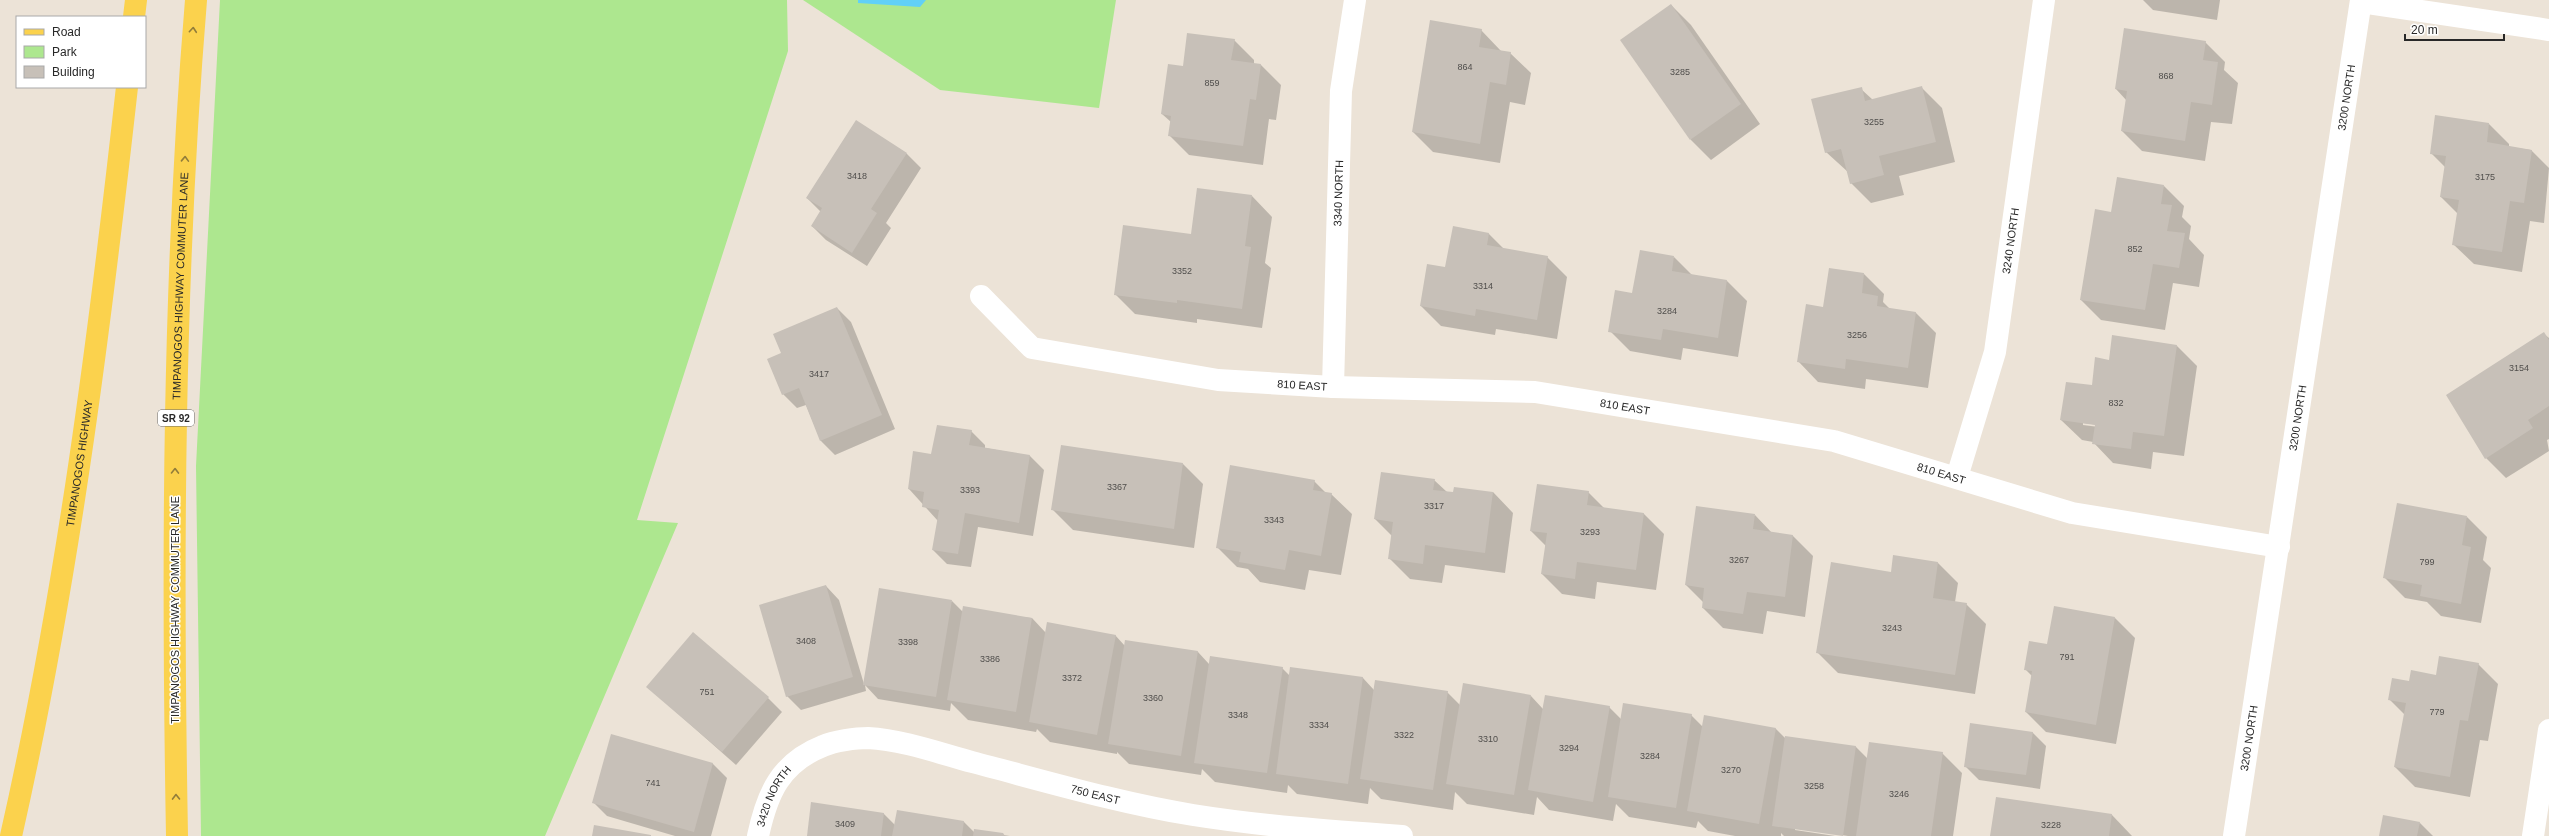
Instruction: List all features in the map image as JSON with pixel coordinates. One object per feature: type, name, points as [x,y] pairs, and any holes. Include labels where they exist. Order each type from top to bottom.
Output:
[{"type":"main road","points":[[134,16],[136,0]]},
{"type":"main road","name":"TIMPANOGOS HIGHWAY COMMUTER LANE","points":[[177,836],[173,620],[176,385],[186,112],[196,0]]},
{"type":"main road","name":"TIMPANOGOS HIGHWAY","points":[[11,836],[24,778],[68,542],[105,277],[126,88]]},
{"type":"street","name":"3340 NORTH","points":[[1333,387],[1341,91],[1355,0]]},
{"type":"street","name":"3240 NORTH","points":[[1957,477],[1995,352],[2041,0]]},
{"type":"street","points":[[2361,1],[2549,30]]},
{"type":"street","name":"3200 NORTH","points":[[2234,836],[2361,1]]},
{"type":"street","name":"810 EAST","points":[[981,296],[1032,348],[1218,380],[1333,387],[1535,392],[1834,441],[2072,513],[2279,547]]},
{"type":"street","points":[[2533,836],[2549,730]]},
{"type":"street","name":"750 EAST","points":[[796,760],[824,745],[867,738],[910,746],[1102,796],[1192,815],[1255,824],[1402,836]]},
{"type":"street","name":"3420 NORTH","points":[[758,836],[765,806],[780,776],[796,760]]},
{"type":"green space","points":[[220,0],[787,0],[788,51],[637,520],[678,523],[545,836],[201,836],[196,466]]},
{"type":"green space","points":[[803,0],[1116,0],[1099,108],[940,90]]},
{"type":"water","points":[[858,0],[926,0],[920,7],[858,3]]},
{"type":"building","points":[[1671,4],[1741,104],[1690,140],[1620,40]]},
{"type":"building","points":[[1430,20],[1482,29],[1479,47],[1511,52],[1506,85],[1490,82],[1480,144],[1412,132]]},
{"type":"building","points":[[2124,28],[2206,41],[2203,60],[2218,62],[2212,105],[2191,102],[2185,141],[2121,131],[2127,91],[2115,89]]},
{"type":"building","points":[[1187,33],[1235,39],[1231,60],[1261,64],[1256,100],[1250,99],[1243,146],[1168,136],[1171,116],[1161,114],[1168,64],[1183,66]]},
{"type":"building","points":[[1922,86],[1936,142],[1879,156],[1884,175],[1850,184],[1841,149],[1825,153],[1811,99],[1862,87],[1865,101]]},
{"type":"building","points":[[2435,115],[2489,123],[2487,142],[2532,150],[2524,203],[2510,201],[2502,252],[2452,245],[2459,200],[2440,197],[2446,156],[2430,154]]},
{"type":"building","points":[[856,120],[907,153],[871,209],[877,213],[852,253],[811,226],[822,208],[806,198]]},
{"type":"building","points":[[2117,177],[2164,185],[2161,204],[2172,205],[2167,231],[2185,233],[2179,268],[2153,264],[2145,310],[2080,300],[2095,209],[2111,212]]},
{"type":"building","points":[[1197,188],[1252,195],[1245,246],[1251,247],[1242,309],[1177,300],[1177,303],[1114,295],[1123,225],[1191,234]]},
{"type":"building","points":[[1453,226],[1489,233],[1487,245],[1548,256],[1537,320],[1476,309],[1475,316],[1420,306],[1427,264],[1445,267]]},
{"type":"building","points":[[1640,250],[1674,256],[1672,271],[1727,280],[1718,338],[1663,329],[1661,340],[1608,332],[1615,290],[1632,293]]},
{"type":"building","points":[[1829,268],[1864,273],[1862,293],[1878,296],[1877,306],[1916,312],[1908,368],[1846,359],[1845,369],[1797,362],[1806,304],[1823,307]]},
{"type":"building","points":[[837,307],[882,415],[820,441],[799,388],[782,395],[767,359],[781,353],[773,334]]},
{"type":"building","points":[[2544,332],[2549,340],[2549,406],[2528,420],[2533,428],[2485,459],[2446,395]]},
{"type":"building","points":[[2112,335],[2177,345],[2164,436],[2133,432],[2131,449],[2092,444],[2095,425],[2060,420],[2066,382],[2092,385],[2095,357],[2109,360]]},
{"type":"building","points":[[937,425],[972,430],[969,445],[1030,455],[1019,523],[965,513],[958,554],[932,550],[939,510],[922,507],[924,492],[908,489],[913,451],[931,454]]},
{"type":"building","points":[[1061,445],[1183,463],[1174,529],[1051,510]]},
{"type":"building","points":[[1230,465],[1315,480],[1313,490],[1332,493],[1321,556],[1289,550],[1285,570],[1239,562],[1241,552],[1216,548]]},
{"type":"building","points":[[1381,472],[1435,479],[1433,490],[1453,492],[1454,487],[1493,492],[1485,553],[1425,545],[1423,564],[1388,559],[1393,522],[1374,519]]},
{"type":"building","points":[[1537,484],[1589,491],[1587,505],[1644,513],[1636,570],[1577,562],[1575,579],[1541,574],[1547,533],[1530,531]]},
{"type":"building","points":[[2397,503],[2467,516],[2462,545],[2471,547],[2461,604],[2420,596],[2422,585],[2383,578]]},
{"type":"building","points":[[1696,506],[1755,514],[1753,529],[1793,535],[1785,597],[1747,592],[1743,614],[1702,608],[1704,588],[1685,585]]},
{"type":"building","points":[[1893,555],[1938,562],[1933,598],[1967,603],[1955,675],[1816,653],[1831,562],[1891,572]]},
{"type":"building","points":[[826,585],[853,677],[786,697],[759,605]]},
{"type":"building","points":[[879,588],[952,600],[936,697],[863,685]]},
{"type":"building","points":[[963,606],[1032,618],[1016,712],[947,700]]},
{"type":"building","points":[[2054,606],[2115,617],[2096,725],[2025,712],[2032,671],[2024,670],[2029,641],[2047,644]]},
{"type":"building","points":[[1047,622],[1116,635],[1097,735],[1029,722]]},
{"type":"building","points":[[693,632],[769,697],[722,752],[646,687]]},
{"type":"building","points":[[1125,640],[1198,651],[1181,756],[1108,744]]},
{"type":"building","points":[[1210,656],[1283,667],[1267,773],[1194,763]]},
{"type":"building","points":[[2439,656],[2479,663],[2468,721],[2460,720],[2450,777],[2394,767],[2406,703],[2388,700],[2392,678],[2409,681],[2411,670],[2436,675]]},
{"type":"building","points":[[1290,667],[1363,677],[1348,784],[1276,774]]},
{"type":"building","points":[[1375,680],[1448,691],[1433,790],[1360,779]]},
{"type":"building","points":[[1463,683],[1531,695],[1514,795],[1446,784]]},
{"type":"building","points":[[1545,695],[1610,706],[1593,802],[1528,790]]},
{"type":"building","points":[[1623,703],[1692,714],[1676,808],[1608,797]]},
{"type":"building","points":[[1704,715],[1776,728],[1759,824],[1687,811]]},
{"type":"building","points":[[1970,723],[2033,732],[2026,775],[1964,767]]},
{"type":"building","points":[[611,734],[713,763],[694,832],[592,803]]},
{"type":"building","points":[[1785,736],[1856,746],[1843,836],[1772,826]]},
{"type":"building","points":[[1869,742],[1943,752],[1931,836],[1856,836]]},
{"type":"building","points":[[1996,797],[2112,814],[2109,836],[1990,836]]},
{"type":"building","points":[[811,802],[884,813],[881,836],[807,836]]},
{"type":"building","points":[[897,810],[964,821],[962,836],[892,836]]},
{"type":"building","points":[[2383,815],[2420,822],[2417,836],[2379,836]]},
{"type":"building","points":[[594,825],[651,835],[651,836],[592,836]]},
{"type":"building","points":[[974,829],[1003,833],[1005,836],[973,836]]}]
